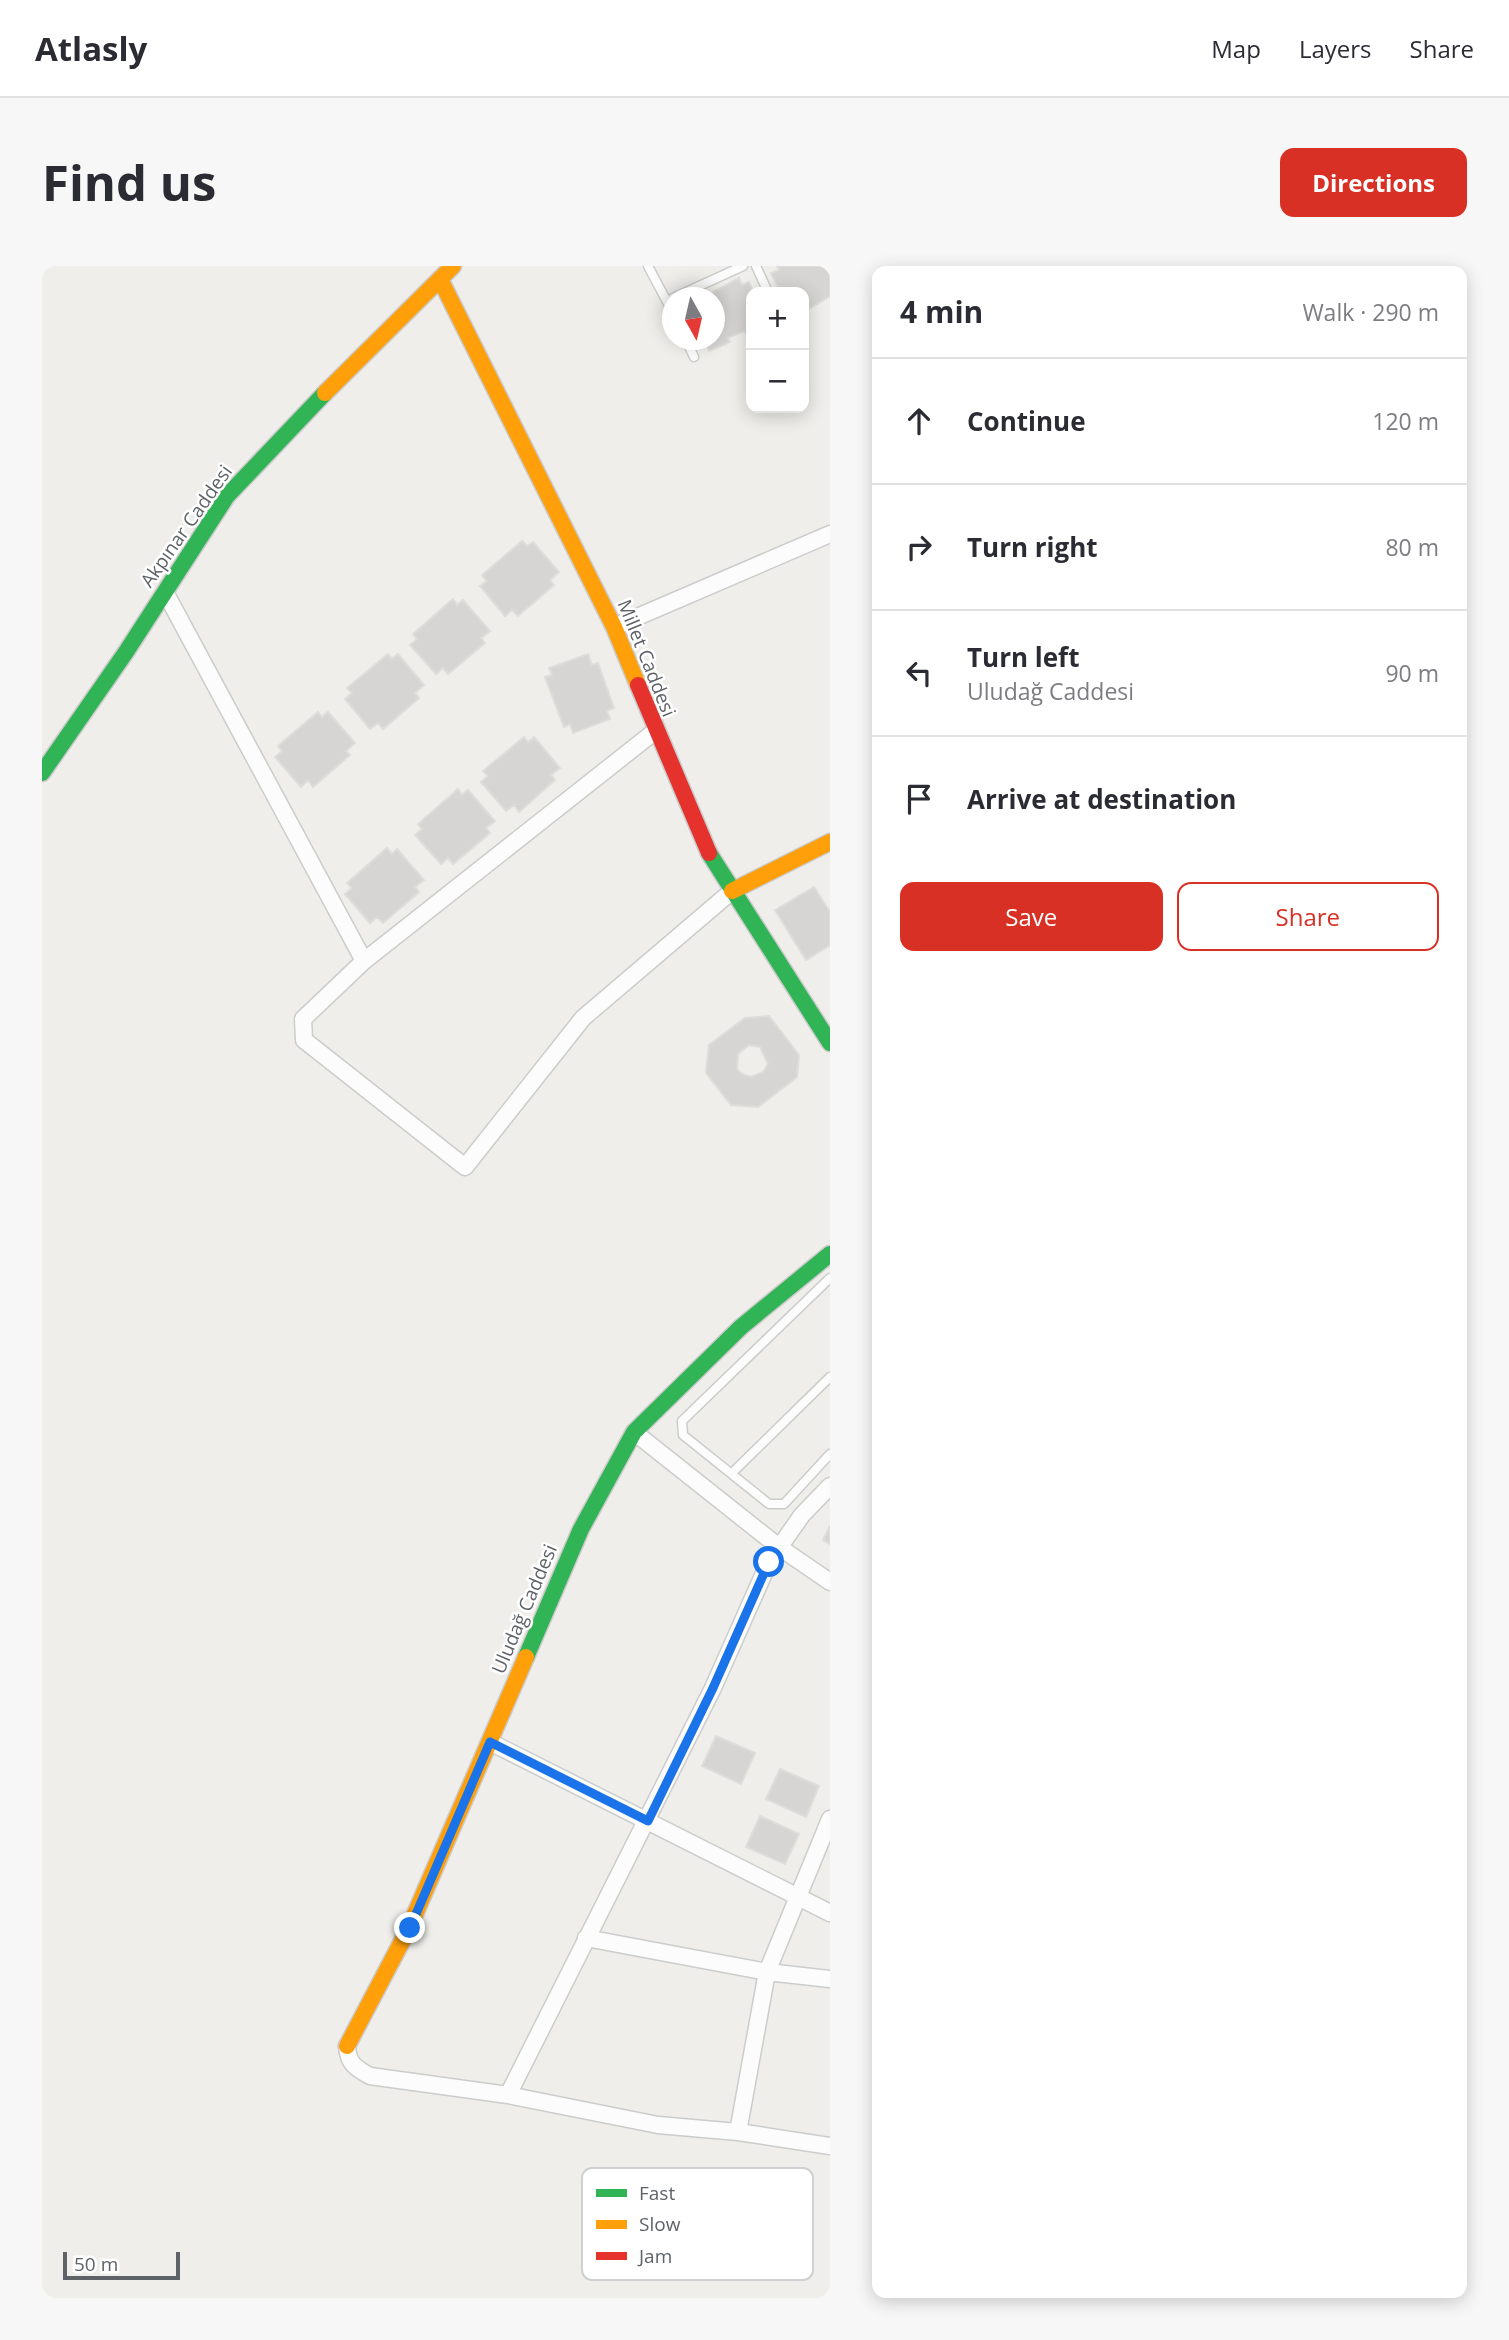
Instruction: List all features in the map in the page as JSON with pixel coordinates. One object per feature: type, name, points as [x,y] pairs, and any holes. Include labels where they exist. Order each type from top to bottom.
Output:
[{"type":"street","name":"Akpınar Caddesi","points":[[42,773],[227,496],[436,272],[453,266]]},
{"type":"street","name":"Millet Caddesi","points":[[436,272],[614,627],[654,732],[702,842],[830,1043]]},
{"type":"street","points":[[614,627],[830,534]]},
{"type":"street","points":[[165,592],[364,961]]},
{"type":"street","points":[[654,732],[364,961],[303,1019],[304,1040],[466,1167],[583,1018],[732,891],[830,842]]},
{"type":"street","name":"Uludağ Caddesi","points":[[508,2095],[370,2076],[354,2067],[348,2058],[346,2046],[410,1928],[581,1529],[634,1432],[741,1327],[830,1254]]},
{"type":"street","points":[[634,1432],[779,1547],[830,1582]]},
{"type":"street","points":[[830,1486],[802,1515],[769,1562],[713,1688],[648,1821],[508,2095],[659,2125],[738,2132],[830,2146]]},
{"type":"street","points":[[490,1742],[830,1913]]},
{"type":"street","points":[[738,2132],[767,1972],[830,1819]]},
{"type":"street","points":[[586,1938],[767,1972],[830,1979]]},
{"type":"lane","points":[[648,266],[663,287]]},
{"type":"lane","points":[[697,287],[743,266]]},
{"type":"lane","points":[[756,266],[766,287]]},
{"type":"lane","points":[[691,350],[694,356]]},
{"type":"lane","points":[[830,1278],[682,1421],[683,1435],[733,1472],[769,1504],[784,1504],[830,1454]]},
{"type":"lane","points":[[733,1472],[830,1377]]},
{"type":"building","points":[[777,266],[830,266],[830,296],[809,309],[809,287],[778,287],[771,273],[779,270]]},
{"type":"building","points":[[739,278],[742,285],[749,282],[751,287],[746,287],[746,334],[744,331],[728,338],[730,342],[725,344],[725,287],[722,287]]},
{"type":"building","points":[[522,541],[527,546],[533,542],[559,572],[550,580],[554,585],[518,616],[512,610],[505,616],[480,586],[487,581],[482,575]]},
{"type":"building","points":[[453,599],[457,605],[463,600],[490,631],[481,638],[485,643],[448,674],[443,668],[436,674],[410,645],[417,639],[413,634]]},
{"type":"building","points":[[388,654],[392,659],[398,654],[424,685],[415,693],[419,698],[383,729],[378,723],[370,729],[345,699],[352,693],[347,688]]},
{"type":"building","points":[[588,654],[592,665],[598,663],[614,708],[607,711],[610,719],[573,733],[570,724],[564,727],[545,677],[552,675],[549,668]]},
{"type":"building","points":[[318,712],[322,717],[328,712],[355,743],[346,751],[350,755],[313,787],[308,780],[301,787],[275,757],[282,751],[278,746]]},
{"type":"building","points":[[524,737],[528,742],[534,737],[560,768],[551,775],[555,780],[519,812],[514,805],[506,811],[481,782],[488,776],[483,771]]},
{"type":"building","points":[[458,789],[462,795],[468,790],[495,821],[486,828],[490,833],[453,864],[448,858],[441,864],[415,835],[422,829],[418,824]]},
{"type":"building","points":[[387,848],[392,854],[397,849],[424,880],[415,887],[419,892],[383,923],[377,917],[370,923],[345,894],[352,888],[347,883]]},
{"type":"building","points":[[814,887],[830,912],[830,945],[806,960],[775,910]]},
{"type":"building","points":[[769,1016],[799,1055],[797,1077],[758,1107],[731,1105],[706,1073],[709,1045],[745,1018]],"holes":[[[749,1045],[760,1047],[768,1064],[763,1072],[751,1077],[742,1074],[737,1069],[738,1054]]]},
{"type":"building","points":[[830,1526],[830,1544],[823,1540]]},
{"type":"building","points":[[716,1736],[755,1753],[741,1784],[702,1766]]},
{"type":"building","points":[[780,1769],[819,1786],[806,1817],[766,1799]]},
{"type":"building","points":[[760,1816],[799,1834],[785,1864],[746,1847]]},
{"type":"traffic: fast","points":[[42,773],[126,652],[227,496],[325,393]]},
{"type":"traffic: fast","points":[[709,853],[830,1043]]},
{"type":"traffic: fast","points":[[526,1657],[581,1529],[634,1432],[741,1327],[830,1254]]},
{"type":"traffic: slow","points":[[325,393],[453,266]]},
{"type":"traffic: slow","points":[[440,279],[614,627],[638,685]]},
{"type":"traffic: slow","points":[[732,891],[830,842]]},
{"type":"traffic: slow","points":[[347,2046],[409,1928],[526,1657]]},
{"type":"traffic: jam","points":[[638,685],[709,853]]},
{"type":"route","points":[[410,1928],[490,1742],[648,1821],[713,1688],[769,1562]]}]
